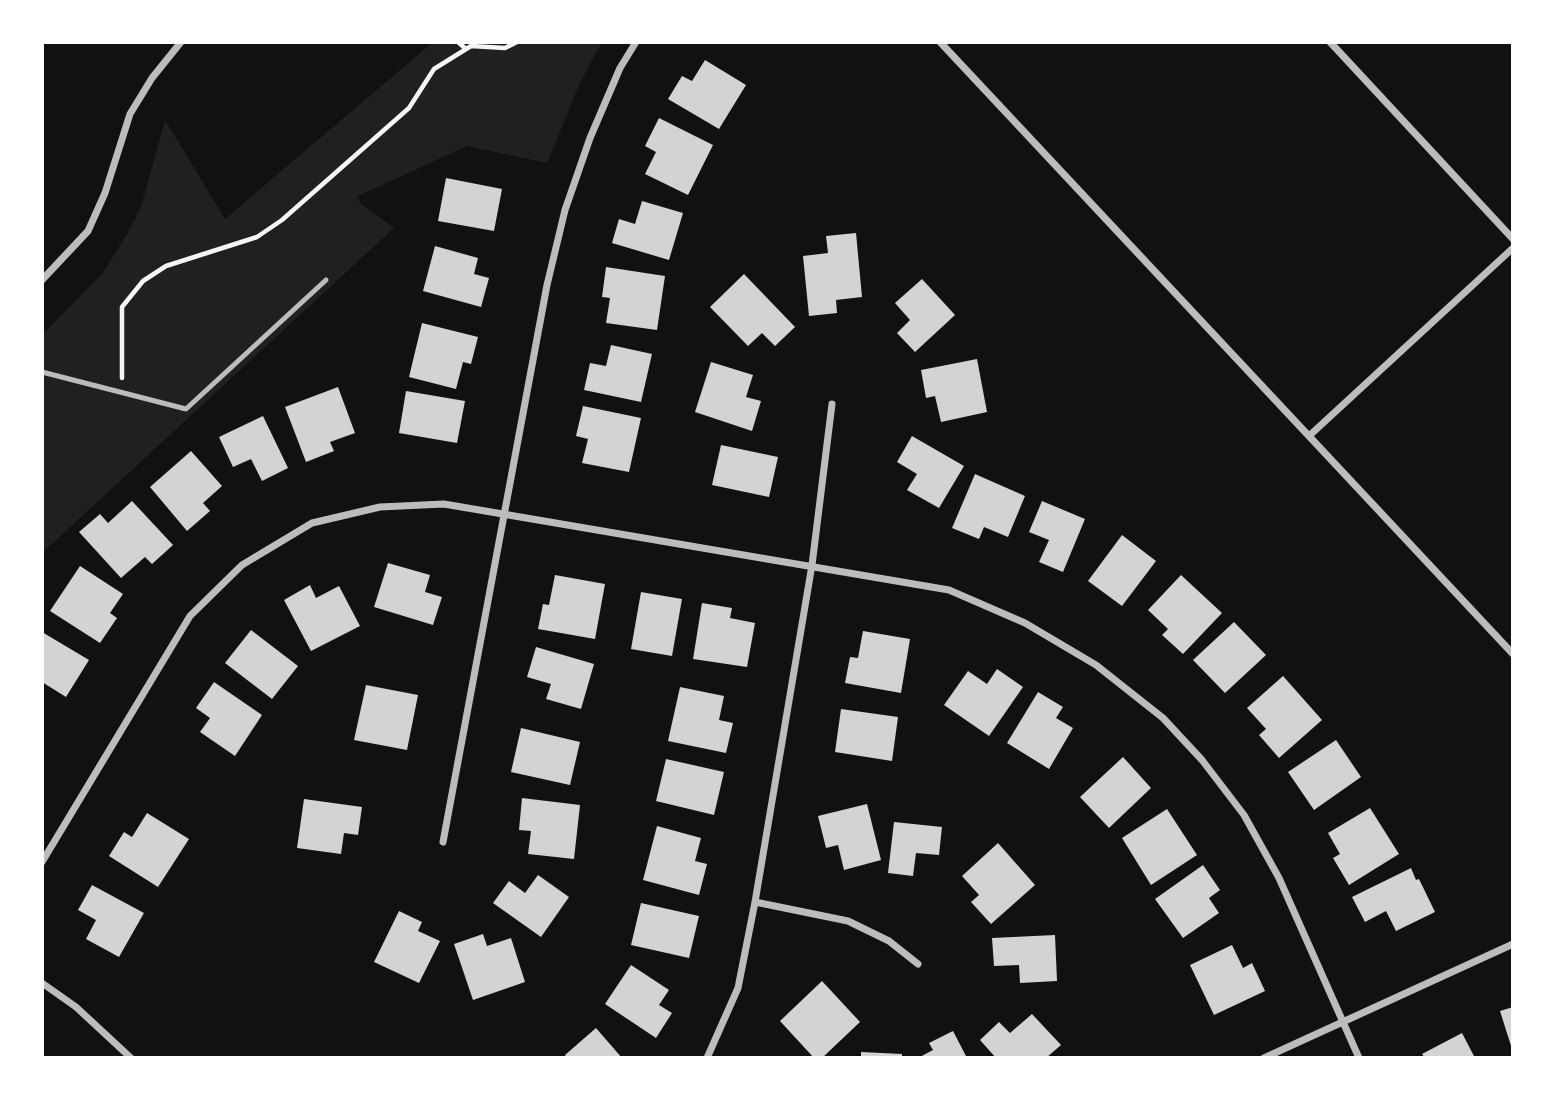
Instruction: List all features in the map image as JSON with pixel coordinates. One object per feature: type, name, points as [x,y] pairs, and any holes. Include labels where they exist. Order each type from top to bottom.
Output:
[{"type":"street","points":[[42,281],[88,231],[105,193],[130,114],[152,78],[181,42]]},
{"type":"street","points":[[443,842],[547,285],[565,210],[590,138],[620,68],[636,42]]},
{"type":"street","points":[[940,42],[1513,654]]},
{"type":"street","points":[[1329,42],[1513,239]]},
{"type":"street","points":[[1309,436],[1513,248]]},
{"type":"street","points":[[707,1058],[738,988],[755,902],[812,565],[832,404]]},
{"type":"street","points":[[42,862],[190,616],[242,565],[312,523],[380,507],[444,504],[949,590],[1025,623],[1096,665],[1163,718],[1202,760],[1244,814],[1279,878],[1359,1058]]},
{"type":"street","points":[[755,902],[848,921],[889,941],[918,964]]},
{"type":"street","points":[[1264,1058],[1513,944]]},
{"type":"street","points":[[42,983],[76,1007],[131,1058]]},
{"type":"lane","points":[[42,372],[186,409],[326,280]]},
{"type":"path","points":[[458,42],[466,49]]},
{"type":"path","points":[[120,393],[122,307],[132,290],[166,266],[238,246],[257,237],[282,220],[409,108],[434,69],[471,46],[505,48],[517,42]]},
{"type":"shaded area","points":[[433,42],[602,42],[580,83],[547,163],[467,146],[358,196],[360,203],[394,228],[42,553],[42,335],[103,273],[127,234],[141,207],[165,120],[225,219]]},
{"type":"building","points":[[705,60],[746,85],[719,129],[668,99],[682,76],[692,81]]},
{"type":"building","points":[[659,118],[713,145],[688,195],[645,174],[656,152],[645,146]]},
{"type":"building","points":[[446,178],[502,189],[494,231],[438,221]]},
{"type":"building","points":[[642,201],[683,213],[669,260],[612,243],[619,219],[635,224]]},
{"type":"building","points":[[856,233],[862,297],[836,300],[837,313],[809,316],[803,256],[828,253],[826,236]]},
{"type":"building","points":[[435,246],[478,258],[474,274],[489,278],[481,307],[423,291]]},
{"type":"building","points":[[606,267],[665,276],[657,330],[606,323],[610,298],[602,297]]},
{"type":"building","points":[[744,274],[795,327],[775,346],[762,333],[748,346],[710,307]]},
{"type":"building","points":[[922,279],[955,315],[915,352],[897,333],[910,320],[895,303]]},
{"type":"building","points":[[422,323],[478,337],[471,364],[463,362],[456,389],[409,377]]},
{"type":"building","points":[[611,345],[652,354],[641,402],[584,390],[590,363],[606,366]]},
{"type":"building","points":[[977,359],[987,412],[941,422],[935,396],[926,398],[921,370]]},
{"type":"building","points":[[711,362],[753,375],[746,397],[761,401],[752,431],[695,412]]},
{"type":"building","points":[[338,387],[355,433],[330,442],[334,451],[306,462],[285,407]]},
{"type":"building","points":[[406,391],[465,401],[457,443],[399,433]]},
{"type":"building","points":[[583,406],[641,418],[629,472],[582,463],[588,439],[576,436]]},
{"type":"building","points":[[263,416],[288,468],[262,481],[251,459],[233,467],[219,437]]},
{"type":"building","points":[[912,436],[964,466],[939,508],[907,490],[917,474],[897,462]]},
{"type":"building","points":[[721,445],[778,457],[769,497],[712,485]]},
{"type":"building","points":[[191,451],[222,486],[203,503],[210,511],[187,531],[150,487]]},
{"type":"building","points":[[975,474],[1025,496],[1008,537],[984,527],[979,539],[952,528]]},
{"type":"building","points":[[132,501],[173,545],[152,564],[145,557],[121,578],[79,532],[100,514],[108,523]]},
{"type":"building","points":[[1042,501],[1085,519],[1063,572],[1039,562],[1049,540],[1029,532]]},
{"type":"building","points":[[1122,535],[1156,561],[1122,606],[1088,581]]},
{"type":"building","points":[[388,563],[430,575],[425,592],[442,597],[433,625],[374,607]]},
{"type":"building","points":[[80,566],[123,594],[110,613],[117,618],[100,643],[50,611]]},
{"type":"building","points":[[555,575],[605,584],[595,639],[538,629],[543,604],[549,605]]},
{"type":"building","points":[[1181,575],[1222,613],[1183,654],[1162,635],[1168,629],[1148,610]]},
{"type":"building","points":[[310,585],[316,598],[339,586],[360,626],[311,651],[284,600]]},
{"type":"building","points":[[641,592],[682,599],[672,656],[631,649]]},
{"type":"building","points":[[702,603],[732,608],[730,618],[755,623],[747,667],[693,659]]},
{"type":"building","points":[[1234,622],[1266,655],[1225,693],[1193,660]]},
{"type":"building","points":[[251,630],[298,666],[272,699],[225,663]]},
{"type":"building","points":[[863,631],[910,639],[901,693],[845,683],[850,657],[858,658]]},
{"type":"building","points":[[42,632],[89,660],[66,697],[42,682]]},
{"type":"building","points":[[536,647],[594,664],[581,709],[546,699],[551,684],[527,677]]},
{"type":"building","points":[[997,669],[1023,687],[989,736],[944,705],[968,671],[987,684]]},
{"type":"building","points":[[1283,676],[1322,720],[1279,758],[1259,735],[1266,729],[1247,708]]},
{"type":"building","points":[[214,682],[262,715],[235,756],[200,732],[210,718],[196,708]]},
{"type":"building","points":[[366,685],[418,695],[407,750],[354,740]]},
{"type":"building","points":[[680,687],[724,696],[719,720],[733,723],[726,753],[668,741]]},
{"type":"building","points":[[1038,692],[1063,707],[1056,718],[1073,728],[1049,769],[1007,743]]},
{"type":"building","points":[[841,709],[898,717],[892,761],[835,752]]},
{"type":"building","points":[[521,728],[580,742],[570,785],[511,772]]},
{"type":"building","points":[[1336,740],[1361,777],[1314,810],[1288,772]]},
{"type":"building","points":[[1123,757],[1151,788],[1109,828],[1080,797]]},
{"type":"building","points":[[666,759],[724,772],[714,815],[656,801]]},
{"type":"building","points":[[522,798],[580,805],[574,859],[528,854],[531,831],[519,830]]},
{"type":"building","points":[[304,799],[362,807],[358,835],[344,833],[341,854],[297,848]]},
{"type":"building","points":[[867,804],[881,860],[844,870],[838,845],[826,848],[818,816]]},
{"type":"building","points":[[1370,808],[1399,854],[1349,885],[1333,858],[1340,854],[1328,833]]},
{"type":"building","points":[[1167,809],[1197,855],[1151,885],[1122,838]]},
{"type":"building","points":[[147,813],[189,839],[158,887],[109,856],[124,832],[132,837]]},
{"type":"building","points":[[894,822],[942,827],[939,855],[916,853],[913,876],[888,873]]},
{"type":"building","points":[[657,826],[701,838],[695,861],[707,864],[699,895],[643,880]]},
{"type":"building","points":[[998,843],[1035,885],[991,924],[971,902],[979,895],[962,876]]},
{"type":"building","points":[[1203,865],[1220,890],[1209,898],[1219,913],[1183,938],[1155,899]]},
{"type":"building","points":[[1411,868],[1435,912],[1396,931],[1386,911],[1365,922],[1352,897]]},
{"type":"building","points":[[538,875],[569,897],[541,937],[493,903],[509,881],[525,893]]},
{"type":"building","points":[[92,885],[144,913],[119,957],[86,939],[96,920],[78,910]]},
{"type":"building","points":[[641,903],[699,916],[689,958],[631,945]]},
{"type":"building","points":[[399,911],[422,922],[418,931],[440,941],[419,983],[374,962]]},
{"type":"building","points":[[483,934],[487,946],[511,938],[525,982],[473,1000],[454,944]]},
{"type":"building","points":[[1055,935],[1057,981],[1020,983],[1019,965],[994,966],[992,938]]},
{"type":"building","points":[[1232,945],[1243,968],[1252,963],[1265,991],[1214,1015],[1190,965]]},
{"type":"building","points":[[631,965],[669,990],[659,1005],[672,1013],[656,1038],[605,1004]]},
{"type":"building","points":[[822,981],[860,1022],[822,1058],[814,1058],[780,1021]]},
{"type":"building","points":[[1513,1007],[1513,1049],[1512,1049],[1500,1011]]},
{"type":"building","points":[[1032,1014],[1061,1045],[1046,1058],[996,1058],[980,1040],[999,1022],[1010,1033]]},
{"type":"building","points":[[596,1028],[622,1058],[567,1058],[565,1055]]},
{"type":"building","points":[[953,1031],[967,1058],[918,1058],[933,1050],[929,1043]]},
{"type":"building","points":[[1462,1033],[1475,1058],[1425,1058],[1422,1054]]},
{"type":"building","points":[[861,1052],[902,1054],[902,1058],[861,1058]]}]
